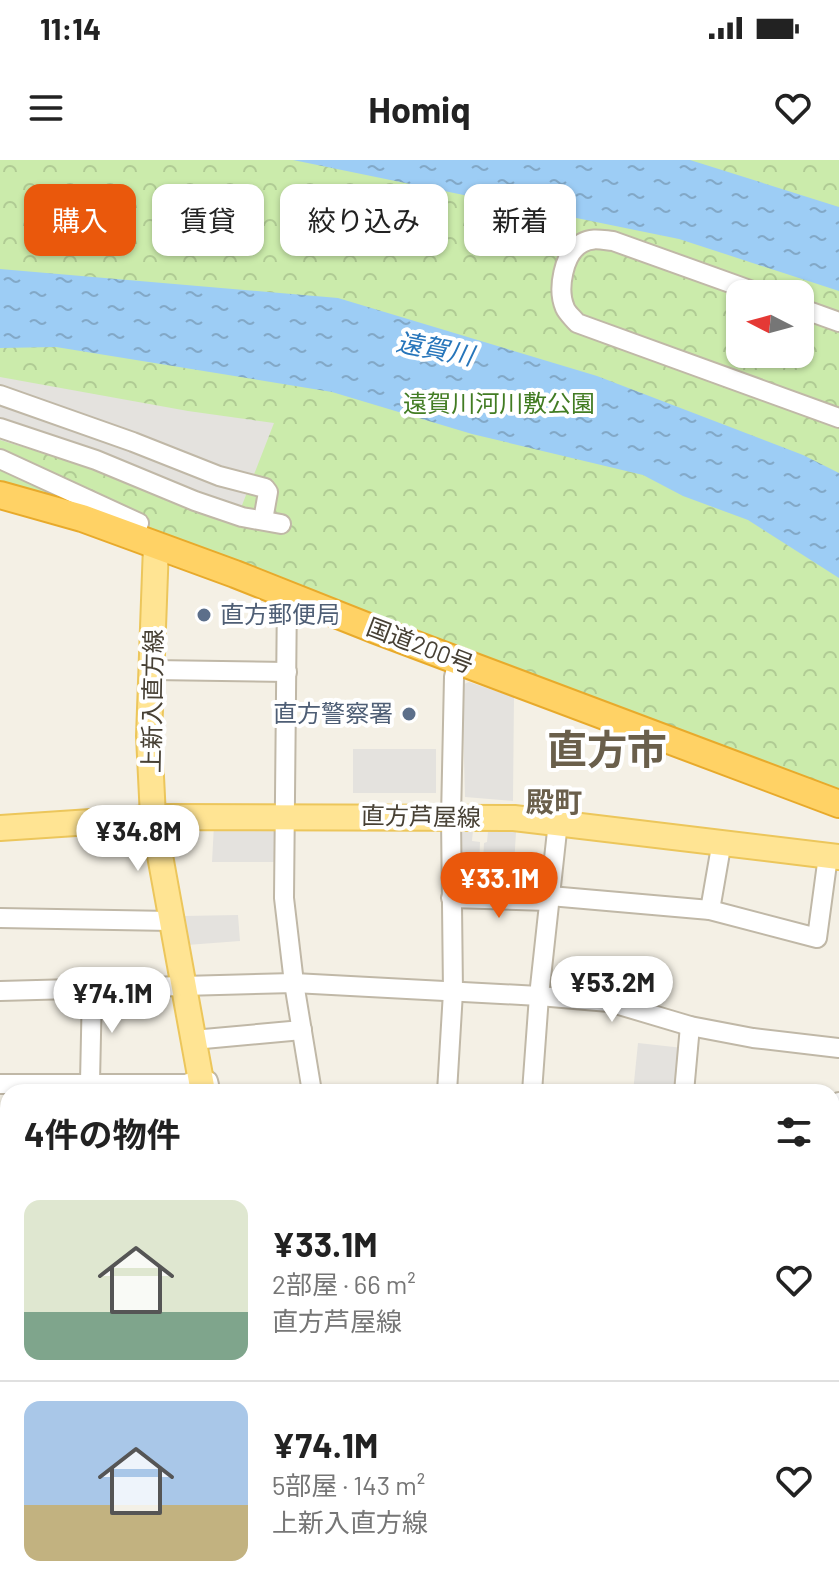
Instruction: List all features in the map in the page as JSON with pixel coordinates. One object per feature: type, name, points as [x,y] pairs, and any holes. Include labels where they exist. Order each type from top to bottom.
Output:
[{"type":"highway","name":"国道200号","points":[[0,495],[82,518],[287,593],[839,804]]},
{"type":"main road","name":"上新入直方線","points":[[145,542],[153,670],[149,736],[153,817],[193,1040],[198,1084]]},
{"type":"main road","name":"直方芦屋線","points":[[0,828],[153,817],[514,818],[722,841],[833,857]]},
{"type":"street","points":[[726,281],[613,241],[595,239],[579,244],[567,263],[561,288],[565,310],[577,323],[839,418]]},
{"type":"street","points":[[814,313],[839,322]]},
{"type":"street","points":[[0,395],[219,476],[265,488],[272,522],[242,517],[195,501],[96,460],[0,428]]},
{"type":"street","points":[[0,459],[139,523],[145,542]]},
{"type":"street","points":[[287,593],[284,898],[311,1084]]},
{"type":"street","points":[[447,1084],[453,992],[451,818],[454,677],[458,660]]},
{"type":"street","points":[[153,670],[287,672]]},
{"type":"street","points":[[533,1084],[558,822]]},
{"type":"street","points":[[710,910],[722,841]]},
{"type":"street","points":[[451,898],[549,899],[710,910],[817,938],[833,857]]},
{"type":"street","points":[[0,918],[171,921]]},
{"type":"street","points":[[0,991],[294,983],[539,996],[609,1002],[690,1026],[753,1038],[839,1048]]},
{"type":"street","points":[[90,1082],[92,988]]},
{"type":"street","points":[[685,1084],[690,1026]]},
{"type":"street","points":[[193,1040],[302,1030]]},
{"type":"street","points":[[0,1084],[126,1084]]},
{"type":"green space","name":"遠賀川河川敷公園","points":[[0,160],[839,160],[839,794],[0,487]]},
{"type":"shaded area","points":[[0,377],[188,411],[274,423],[239,513],[0,440]]},
{"type":"shaded area","points":[[469,682],[514,697],[513,801],[465,797],[462,685]]},
{"type":"shaded area","points":[[353,749],[436,749],[436,793],[353,793]]},
{"type":"shaded area","points":[[214,825],[273,826],[278,840],[278,862],[212,862]]},
{"type":"shaded area","points":[[459,828],[473,830],[472,841],[480,842],[478,894],[456,894]]},
{"type":"shaded area","points":[[488,831],[516,832],[514,866],[483,864]]},
{"type":"shaded area","points":[[238,915],[240,941],[187,945],[183,916]]},
{"type":"shaded area","points":[[638,1043],[683,1048],[679,1084],[634,1084]]},
{"type":"water","points":[[293,160],[690,160],[839,207],[839,291],[814,283],[814,280],[805,280],[679,239],[576,218],[576,184],[464,184],[464,195],[448,192],[448,184],[410,184]]},
{"type":"water","name":"遠賀川","points":[[0,269],[338,298],[597,376],[803,455],[839,473],[839,578],[748,520],[683,496],[643,475],[472,434],[332,392],[56,347],[0,348]]},
{"type":"place","name":"直方郵便局","points":[[204,615]]},
{"type":"place","name":"直方警察署","points":[[409,714]]},
{"type":"district","name":"直方市","points":[[607,750]]},
{"type":"district","name":"殿町","points":[[554,802]]}]
